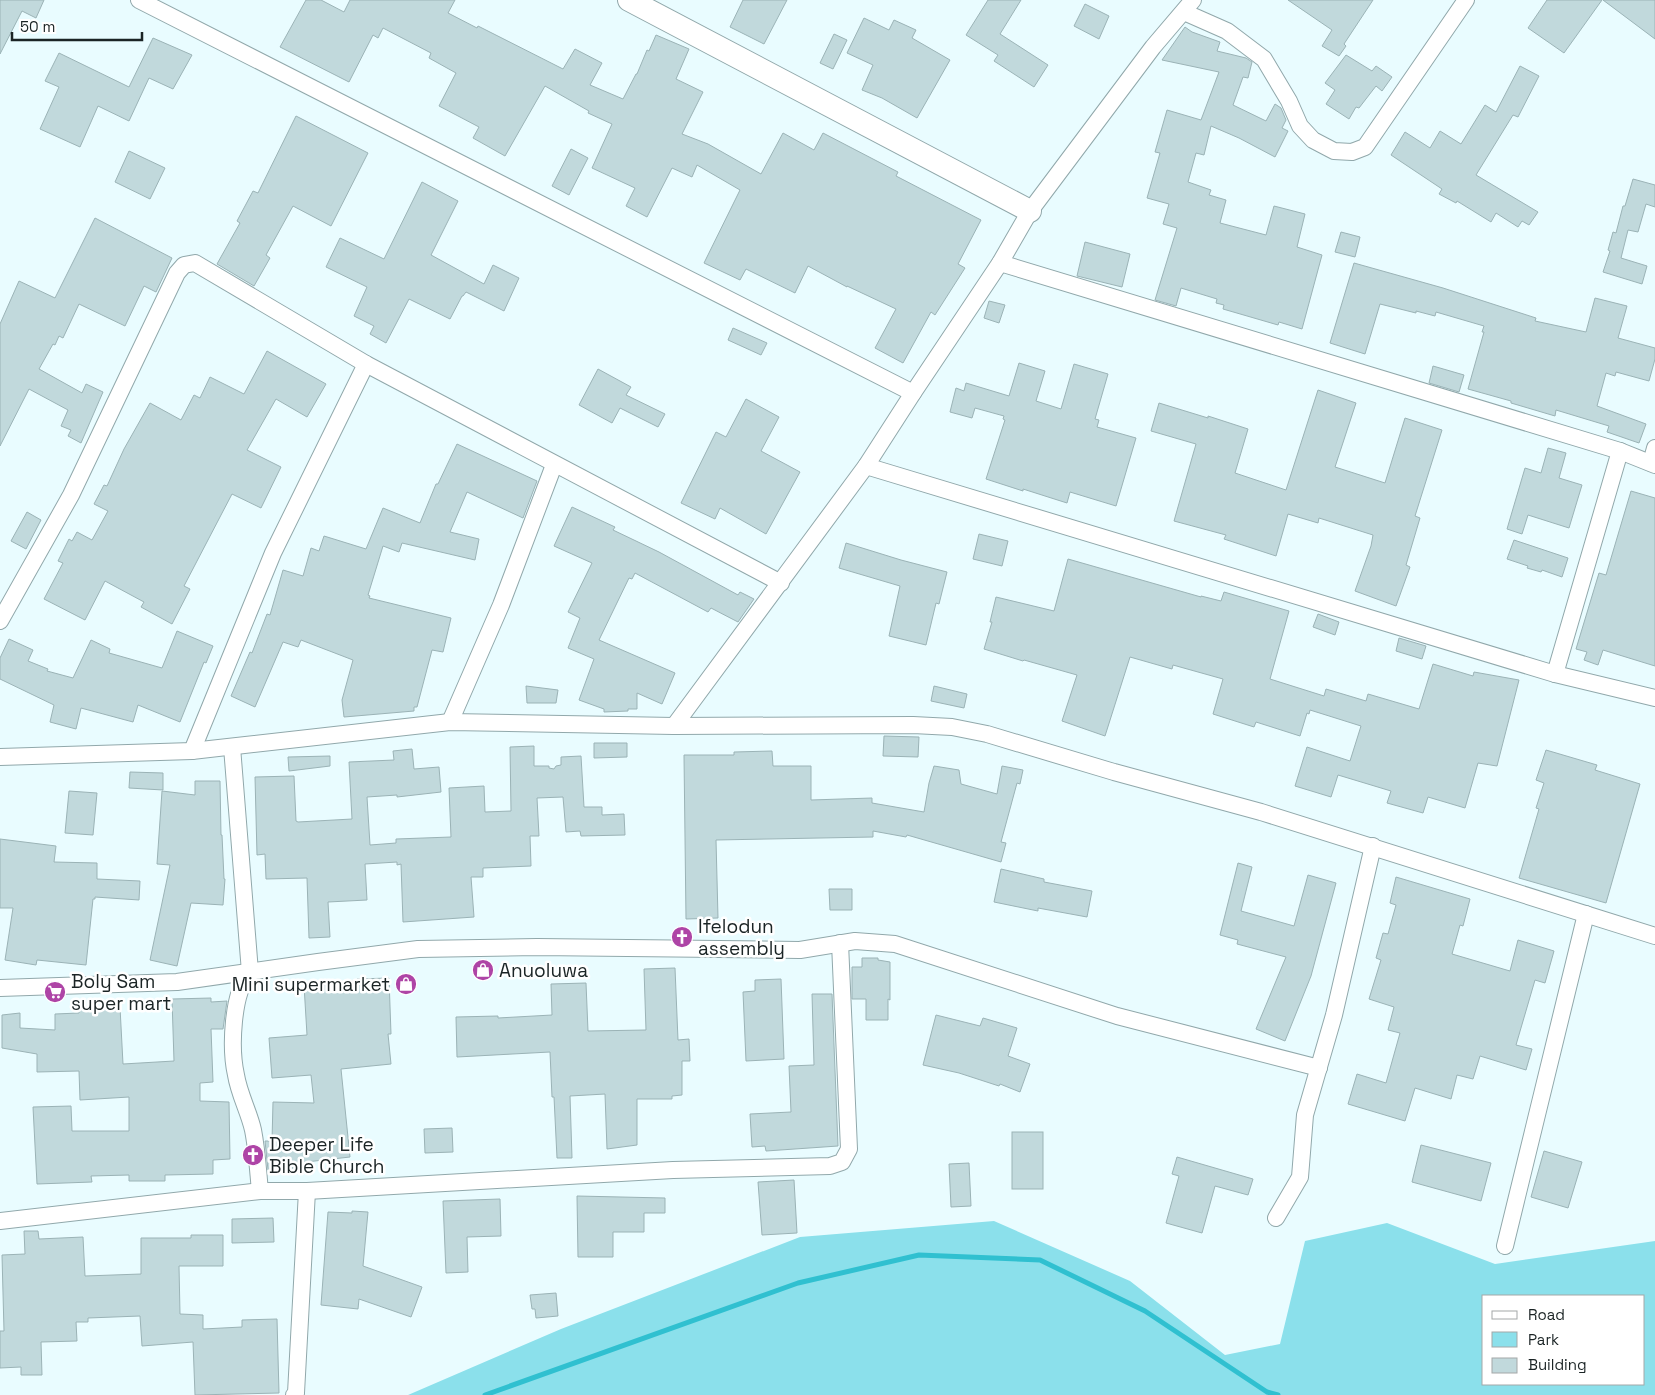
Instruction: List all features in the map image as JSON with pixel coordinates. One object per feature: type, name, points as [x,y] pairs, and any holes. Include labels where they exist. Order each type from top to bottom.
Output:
[{"type":"street","points":[[139,0],[913,393]]},
{"type":"street","points":[[629,0],[656,6],[1030,211]]},
{"type":"street","points":[[674,726],[866,466],[1000,263],[1030,211],[1153,47],[1188,6],[1227,31],[1264,59],[1289,101],[1300,126],[1313,140],[1334,151],[1352,152],[1364,146],[1466,0]]},
{"type":"street","points":[[0,621],[70,495],[177,273],[184,265],[195,262],[366,364],[554,465],[781,583]]},
{"type":"street","points":[[1000,263],[1620,451],[1654,459]]},
{"type":"street","points":[[192,751],[273,553],[366,364]]},
{"type":"street","points":[[1556,674],[1620,451]]},
{"type":"street","points":[[450,722],[501,605],[554,465]]},
{"type":"street","points":[[866,466],[1556,674],[1655,698]]},
{"type":"street","points":[[0,757],[192,751],[450,722],[674,726],[913,725],[952,727],[987,734],[1114,772],[1261,812],[1655,936]]},
{"type":"street","points":[[232,747],[250,972],[244,980],[237,1000],[234,1022],[235,1075],[253,1129],[260,1191]]},
{"type":"street","points":[[1276,1218],[1300,1177],[1305,1115],[1334,1015],[1373,846]]},
{"type":"street","points":[[1505,1246],[1586,914]]},
{"type":"street","points":[[0,988],[177,982],[418,950],[537,947],[800,950],[855,940],[895,944],[1117,1016],[1319,1068]]},
{"type":"street","points":[[0,1221],[260,1191],[307,1191],[673,1170],[830,1166],[842,1162],[849,1149],[840,943]]},
{"type":"street","points":[[294,1395],[296,1393],[307,1191]]},
{"type":"green space","points":[[994,1221],[1130,1281],[1225,1355],[1280,1344],[1305,1241],[1387,1223],[1495,1264],[1655,1241],[1655,1395],[408,1395],[561,1329],[800,1237]]},
{"type":"building","points":[[0,0],[44,0],[36,18],[22,11],[0,54]]},
{"type":"building","points":[[306,0],[321,0],[344,12],[350,0],[455,0],[448,13],[563,69],[575,49],[602,63],[590,85],[623,99],[656,35],[689,49],[676,79],[703,92],[682,134],[708,144],[761,174],[783,133],[814,150],[823,133],[898,172],[896,176],[981,220],[958,264],[965,268],[935,315],[931,312],[903,363],[875,348],[896,309],[847,287],[808,266],[795,293],[746,269],[740,280],[704,263],[740,190],[697,165],[692,177],[672,168],[647,217],[626,206],[635,188],[592,168],[612,124],[588,113],[589,111],[545,86],[505,156],[473,138],[479,127],[439,106],[456,73],[429,58],[431,53],[383,28],[378,38],[373,35],[349,82],[280,47]]},
{"type":"building","points":[[743,0],[787,0],[764,44],[730,27]]},
{"type":"building","points":[[988,0],[1021,0],[1000,34],[1048,65],[1034,87],[994,61],[998,55],[966,35]]},
{"type":"building","points":[[1288,0],[1373,0],[1344,44],[1346,46],[1339,56],[1322,46],[1332,30]]},
{"type":"building","points":[[1547,0],[1602,0],[1564,53],[1528,28]]},
{"type":"building","points":[[1603,0],[1655,0],[1655,39]]},
{"type":"building","points":[[1085,4],[1109,16],[1099,39],[1074,26]]},
{"type":"building","points":[[864,18],[889,30],[894,20],[916,30],[912,38],[950,60],[917,118],[882,98],[862,90],[873,65],[847,53]]},
{"type":"building","points":[[1185,27],[1192,32],[1220,42],[1217,51],[1246,58],[1252,62],[1248,78],[1243,77],[1233,105],[1266,121],[1275,104],[1281,108],[1286,120],[1282,128],[1288,131],[1275,157],[1211,126],[1204,155],[1196,153],[1188,182],[1211,190],[1209,195],[1226,200],[1220,223],[1266,235],[1274,206],[1305,214],[1297,247],[1322,255],[1302,329],[1279,322],[1278,325],[1223,309],[1224,305],[1216,303],[1217,299],[1181,288],[1176,306],[1155,300],[1177,228],[1163,224],[1169,204],[1147,198],[1160,153],[1155,152],[1167,110],[1201,120],[1219,72],[1162,60]]},
{"type":"building","points":[[834,34],[847,40],[833,69],[820,63]]},
{"type":"building","points":[[153,38],[192,55],[173,89],[149,78],[129,121],[98,106],[80,147],[40,129],[59,87],[45,81],[59,53],[129,87]]},
{"type":"building","points":[[1346,55],[1372,71],[1376,66],[1392,77],[1382,91],[1376,86],[1359,108],[1356,107],[1349,119],[1326,104],[1335,90],[1325,83]]},
{"type":"building","points":[[1520,66],[1539,76],[1518,117],[1513,115],[1476,175],[1538,212],[1529,225],[1522,221],[1518,227],[1496,213],[1491,222],[1457,201],[1456,203],[1439,194],[1442,189],[1391,155],[1405,132],[1430,148],[1440,131],[1461,144],[1485,105],[1496,112]]},
{"type":"building","points":[[296,116],[368,153],[331,226],[293,206],[266,255],[270,258],[254,286],[217,264],[240,223],[237,221],[253,191],[258,193]]},
{"type":"building","points":[[571,149],[588,158],[569,195],[552,186]]},
{"type":"building","points":[[129,151],[165,168],[150,199],[115,182]]},
{"type":"building","points":[[1633,179],[1655,185],[1655,207],[1646,204],[1638,232],[1628,230],[1621,258],[1647,266],[1642,284],[1603,272],[1610,251],[1608,250],[1613,232],[1616,233]]},
{"type":"building","points":[[422,182],[458,201],[431,255],[484,284],[493,265],[519,278],[504,311],[466,292],[450,319],[409,299],[386,343],[370,334],[374,326],[354,316],[367,287],[326,267],[340,238],[384,259]]},
{"type":"building","points":[[95,218],[172,258],[156,292],[144,286],[125,326],[79,304],[63,338],[59,336],[39,369],[82,393],[86,384],[103,392],[81,443],[68,436],[71,430],[61,426],[68,410],[29,389],[0,446],[0,324],[19,281],[55,298]]},
{"type":"building","points":[[1341,232],[1360,237],[1355,257],[1335,252]]},
{"type":"building","points":[[1085,242],[1130,254],[1122,287],[1077,276]]},
{"type":"building","points":[[1354,263],[1443,288],[1536,318],[1535,321],[1586,332],[1595,298],[1627,306],[1618,338],[1655,348],[1655,359],[1649,381],[1616,372],[1615,376],[1606,373],[1597,406],[1646,424],[1639,443],[1607,432],[1609,426],[1556,410],[1555,416],[1468,389],[1484,326],[1436,312],[1435,316],[1380,304],[1365,354],[1330,343]]},
{"type":"building","points":[[989,301],[1005,305],[999,323],[984,318]]},
{"type":"building","points":[[733,328],[767,343],[761,355],[728,340]]},
{"type":"building","points":[[267,351],[326,384],[307,417],[276,399],[247,450],[281,467],[261,508],[232,494],[184,586],[190,589],[172,624],[141,607],[144,602],[105,581],[85,620],[44,599],[63,563],[58,561],[69,539],[72,541],[77,532],[92,540],[108,511],[94,504],[104,485],[107,486],[124,449],[150,403],[181,420],[194,395],[200,398],[210,377],[244,394]]},
{"type":"building","points":[[1019,363],[1045,371],[1036,401],[1061,409],[1074,364],[1108,374],[1095,419],[1099,420],[1097,427],[1136,438],[1116,506],[1070,492],[1067,503],[986,479],[1005,420],[1003,419],[1004,416],[975,408],[972,418],[950,412],[956,388],[964,391],[966,383],[1009,396]]},
{"type":"building","points":[[1433,366],[1464,375],[1459,392],[1429,383]]},
{"type":"building","points":[[598,369],[631,387],[626,395],[665,414],[658,427],[620,408],[612,423],[579,405]]},
{"type":"building","points":[[1318,390],[1356,403],[1335,467],[1385,483],[1405,418],[1442,430],[1415,516],[1420,518],[1406,565],[1410,567],[1396,606],[1355,591],[1373,535],[1319,518],[1318,523],[1288,514],[1276,556],[1224,539],[1226,535],[1174,521],[1196,444],[1151,431],[1159,403],[1248,429],[1235,473],[1286,490]]},
{"type":"building","points":[[746,399],[779,417],[761,451],[800,472],[766,534],[720,508],[715,519],[681,503],[716,432],[726,437]]},
{"type":"building","points":[[457,444],[537,481],[523,518],[467,492],[450,532],[479,539],[475,560],[402,543],[399,552],[383,546],[368,595],[370,596],[369,598],[451,618],[443,652],[432,650],[417,707],[414,707],[414,711],[344,717],[342,700],[353,660],[301,640],[298,647],[283,642],[255,707],[231,696],[250,652],[252,653],[267,614],[270,615],[283,570],[303,576],[311,548],[319,551],[324,536],[366,549],[383,508],[420,523],[436,484],[438,484]]},
{"type":"building","points":[[1548,448],[1566,453],[1559,478],[1582,485],[1569,528],[1528,515],[1522,534],[1507,529],[1525,468],[1541,473]]},
{"type":"building","points":[[1631,491],[1655,498],[1655,666],[1603,650],[1598,665],[1584,660],[1587,652],[1576,649],[1599,573],[1606,575]]},
{"type":"building","points":[[572,507],[615,527],[613,530],[659,552],[738,595],[740,592],[754,599],[738,622],[711,608],[708,612],[635,573],[632,579],[629,578],[599,640],[675,673],[662,704],[637,693],[637,709],[604,712],[604,709],[579,700],[594,659],[568,648],[580,618],[568,612],[592,563],[554,546]]},
{"type":"building","points":[[27,512],[41,520],[26,549],[11,541]]},
{"type":"building","points":[[979,534],[1008,541],[1002,566],[973,559]]},
{"type":"building","points":[[1514,540],[1568,558],[1562,577],[1542,570],[1541,572],[1527,568],[1528,566],[1507,559]]},
{"type":"building","points":[[846,543],[947,572],[939,604],[936,603],[926,645],[889,636],[900,586],[839,568]]},
{"type":"building","points":[[1068,559],[1201,597],[1221,601],[1224,592],[1289,611],[1270,679],[1324,696],[1326,689],[1366,701],[1368,694],[1419,709],[1433,664],[1473,676],[1474,672],[1519,680],[1497,766],[1478,763],[1465,808],[1428,797],[1423,813],[1387,803],[1391,791],[1338,775],[1331,797],[1295,786],[1307,747],[1350,761],[1361,726],[1310,710],[1309,714],[1307,713],[1300,736],[1256,722],[1254,727],[1213,714],[1223,679],[1173,665],[1172,669],[1130,657],[1105,736],[1062,721],[1077,675],[984,649],[992,622],[990,622],[996,597],[1054,611]]},
{"type":"building","points":[[1318,614],[1339,622],[1335,635],[1313,627]]},
{"type":"building","points":[[177,631],[213,646],[206,663],[204,662],[180,722],[138,705],[133,722],[81,708],[76,729],[50,722],[54,705],[0,679],[0,658],[9,639],[33,650],[28,661],[48,669],[47,671],[73,678],[91,640],[110,649],[109,653],[162,668]]},
{"type":"building","points":[[1399,638],[1426,646],[1422,659],[1396,651]]},
{"type":"building","points":[[526,686],[558,690],[556,703],[527,703]]},
{"type":"building","points":[[934,686],[967,694],[964,708],[931,701]]},
{"type":"building","points":[[884,736],[919,737],[918,757],[883,756]]},
{"type":"building","points":[[594,743],[627,743],[627,757],[594,758]]},
{"type":"building","points":[[534,746],[534,766],[549,766],[549,768],[554,769],[556,766],[561,765],[561,757],[581,756],[584,807],[602,807],[602,815],[624,814],[625,835],[581,836],[580,831],[566,832],[563,797],[537,798],[539,836],[530,836],[531,866],[483,868],[483,877],[471,877],[474,917],[403,922],[401,864],[397,865],[397,862],[365,864],[367,900],[328,902],[330,937],[309,938],[307,878],[266,879],[265,854],[257,855],[255,777],[294,776],[296,821],[298,822],[352,819],[349,762],[394,760],[393,751],[412,749],[414,769],[439,767],[441,792],[397,797],[397,795],[367,797],[370,845],[396,843],[396,839],[451,837],[449,788],[484,786],[485,812],[511,811],[510,747]]},
{"type":"building","points":[[1546,750],[1597,765],[1595,770],[1640,784],[1606,903],[1519,878],[1539,809],[1536,808],[1544,783],[1536,780]]},
{"type":"building","points":[[772,751],[773,766],[811,766],[811,800],[872,798],[872,803],[924,812],[934,766],[959,770],[961,784],[997,794],[1002,766],[1023,770],[1020,784],[1017,783],[1001,842],[1006,843],[1001,862],[907,835],[906,837],[873,831],[873,837],[716,840],[718,918],[686,919],[684,755],[734,755],[734,752]]},
{"type":"building","points":[[330,756],[330,766],[289,771],[288,757]]},
{"type":"building","points":[[130,772],[163,773],[163,790],[129,788]]},
{"type":"building","points":[[195,781],[220,781],[221,835],[225,879],[223,905],[191,903],[177,966],[150,960],[170,865],[157,864],[162,791],[195,795]]},
{"type":"building","points":[[69,791],[97,793],[93,835],[65,833]]},
{"type":"building","points":[[0,839],[56,846],[54,862],[97,863],[97,879],[140,881],[139,900],[95,897],[93,899],[86,965],[37,960],[36,965],[5,960],[13,908],[0,908]]},
{"type":"building","points":[[1238,863],[1252,867],[1241,911],[1294,926],[1308,875],[1336,883],[1311,976],[1285,1041],[1256,1029],[1286,957],[1237,944],[1238,940],[1220,935]]},
{"type":"building","points":[[1001,869],[1044,879],[1044,882],[1092,891],[1087,917],[1038,908],[1038,911],[994,902]]},
{"type":"building","points":[[1396,877],[1470,899],[1463,926],[1460,925],[1452,954],[1510,971],[1518,940],[1554,951],[1545,983],[1535,980],[1516,1045],[1532,1049],[1526,1070],[1480,1056],[1473,1079],[1457,1075],[1451,1099],[1415,1088],[1405,1121],[1348,1104],[1357,1074],[1386,1083],[1400,1033],[1388,1030],[1394,1007],[1369,999],[1381,960],[1376,958],[1383,933],[1388,934],[1396,905],[1390,903]]},
{"type":"building","points":[[829,889],[852,889],[852,910],[830,910]]},
{"type":"building","points":[[862,958],[878,958],[878,960],[890,962],[888,1020],[866,1020],[866,999],[852,999],[852,967],[862,967]]},
{"type":"building","points":[[675,968],[678,1040],[689,1039],[690,1061],[682,1061],[682,1095],[672,1096],[672,1099],[637,1099],[637,1145],[607,1149],[605,1094],[570,1096],[572,1158],[557,1158],[550,1052],[457,1057],[456,1017],[498,1016],[498,1018],[552,1015],[551,984],[586,983],[588,1031],[646,1030],[644,969]]},
{"type":"building","points":[[389,978],[391,1034],[388,1034],[391,1064],[341,1069],[350,1157],[306,1162],[306,1167],[268,1170],[265,1141],[272,1141],[273,1102],[314,1103],[311,1075],[272,1078],[269,1038],[307,1035],[304,985],[357,981],[357,979]]},
{"type":"building","points":[[781,979],[784,1059],[746,1061],[743,992],[755,991],[755,980]]},
{"type":"building","points":[[812,994],[832,994],[838,1146],[766,1151],[765,1146],[752,1147],[750,1114],[791,1112],[789,1066],[814,1065]]},
{"type":"building","points":[[211,998],[211,1002],[227,1001],[223,1029],[211,1029],[213,1082],[200,1083],[200,1101],[229,1102],[230,1159],[213,1160],[213,1174],[165,1175],[165,1181],[129,1181],[129,1175],[91,1176],[92,1182],[37,1184],[33,1107],[71,1106],[72,1131],[129,1131],[129,1097],[80,1100],[79,1071],[37,1072],[37,1054],[2,1048],[2,1015],[20,1013],[20,1028],[55,1030],[55,1014],[79,1013],[79,1009],[120,1007],[123,1064],[174,1061],[172,999]]},
{"type":"building","points":[[936,1015],[980,1026],[983,1018],[1017,1028],[1008,1056],[1030,1064],[1020,1092],[1000,1084],[999,1086],[959,1073],[923,1065]]},
{"type":"building","points":[[452,1128],[453,1152],[425,1153],[424,1129]]},
{"type":"building","points":[[1012,1132],[1043,1132],[1043,1189],[1012,1189]]},
{"type":"building","points":[[1421,1145],[1491,1163],[1481,1201],[1412,1182]]},
{"type":"building","points":[[1544,1151],[1582,1162],[1568,1208],[1531,1197]]},
{"type":"building","points":[[1177,1157],[1253,1179],[1248,1195],[1215,1186],[1202,1233],[1166,1223],[1179,1176],[1172,1174]]},
{"type":"building","points":[[969,1163],[971,1206],[951,1207],[949,1164]]},
{"type":"building","points":[[794,1180],[797,1233],[762,1235],[758,1182]]},
{"type":"building","points":[[577,1196],[665,1198],[665,1213],[644,1213],[644,1232],[613,1232],[613,1257],[578,1257]]},
{"type":"building","points":[[500,1199],[501,1236],[467,1237],[468,1272],[446,1273],[443,1201]]},
{"type":"building","points":[[352,1211],[368,1212],[363,1266],[422,1287],[411,1317],[359,1299],[358,1309],[321,1305],[328,1212],[352,1213]]},
{"type":"building","points":[[273,1218],[274,1242],[232,1243],[232,1219]]},
{"type":"building","points":[[24,1231],[38,1231],[39,1239],[83,1237],[85,1276],[141,1274],[141,1238],[191,1238],[191,1235],[223,1235],[223,1266],[179,1266],[180,1314],[203,1315],[203,1329],[242,1327],[242,1320],[277,1319],[279,1393],[195,1395],[193,1342],[142,1346],[140,1316],[88,1318],[88,1322],[76,1322],[77,1341],[41,1342],[42,1375],[21,1375],[21,1367],[0,1368],[0,1331],[4,1331],[2,1255],[25,1254]]},
{"type":"building","points":[[556,1293],[558,1316],[536,1318],[535,1309],[532,1309],[530,1295]]},
{"type":"waterway","points":[[485,1395],[798,1283],[919,1255],[1040,1260],[1145,1311],[1267,1392],[1278,1395]]},
{"type":"place","name":"Ifelodun assembly","points":[[682,937]]},
{"type":"place","name":"Anuoluwa","points":[[483,970]]},
{"type":"place","name":"Mini supermarket","points":[[406,984]]},
{"type":"place","name":"Boly Sam super mart","points":[[55,992]]},
{"type":"place","name":"Deeper Life Bible Church","points":[[253,1155]]}]
